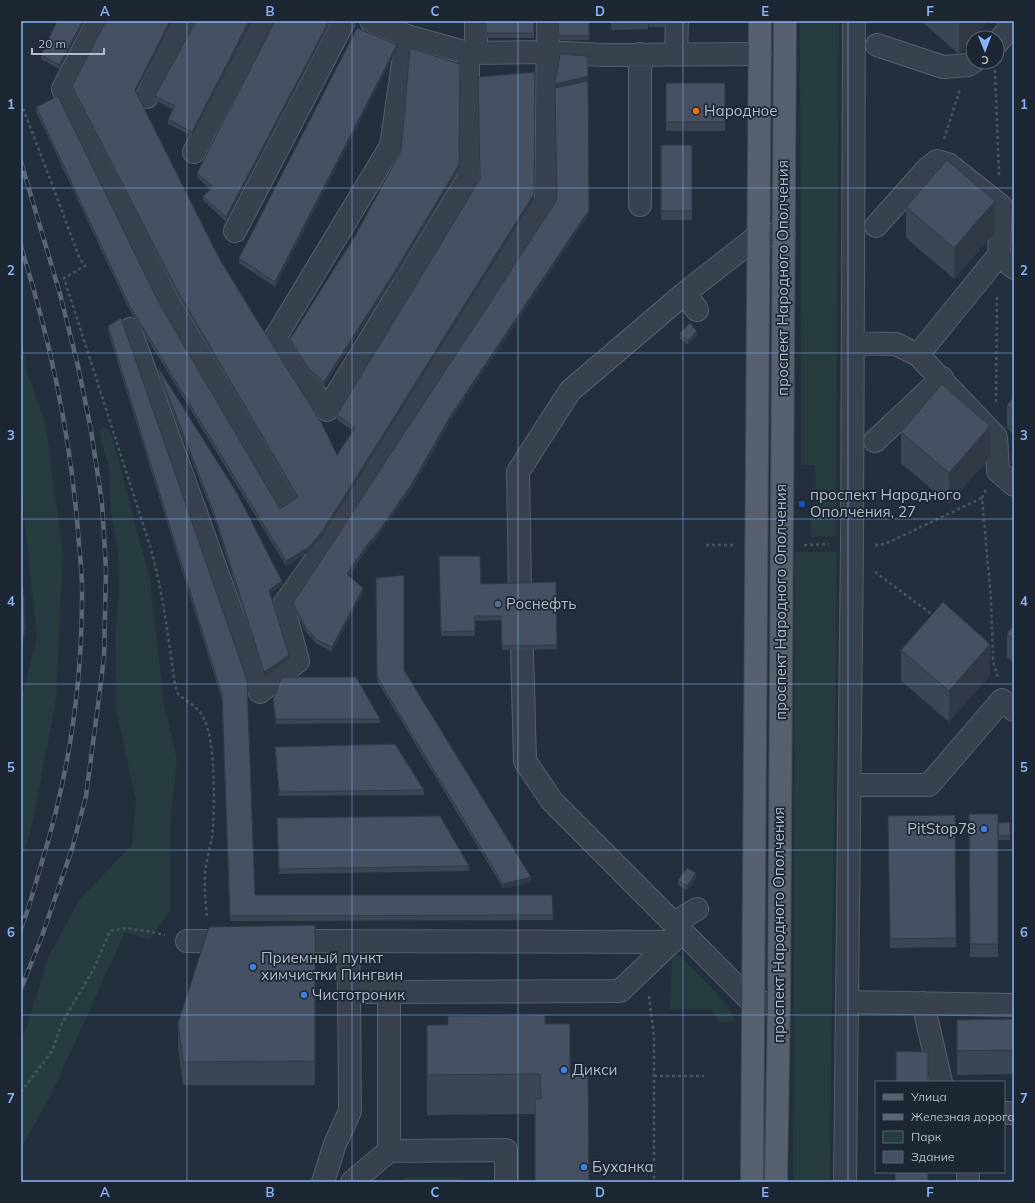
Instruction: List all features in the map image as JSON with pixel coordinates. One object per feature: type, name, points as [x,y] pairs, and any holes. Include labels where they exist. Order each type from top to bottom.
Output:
[{"type":"main road","name":"проспект Народного Ополчения","points":[[752,1182],[760,21]]},
{"type":"main road","name":"проспект Народного Ополчения","points":[[776,1182],[779,1003],[785,21]]},
{"type":"street","points":[[98,21],[63,89],[167,300],[286,501]]},
{"type":"street","points":[[147,97],[184,21]]},
{"type":"street","points":[[194,152],[263,21]]},
{"type":"street","points":[[235,232],[344,21]]},
{"type":"street","points":[[371,21],[407,36],[472,53],[549,52],[604,55],[760,54]]},
{"type":"street","points":[[407,36],[391,146],[275,338],[326,410],[468,179],[472,53],[476,21]]},
{"type":"street","points":[[130,329],[260,692],[298,661],[283,606],[330,540],[546,200],[549,52],[548,21]]},
{"type":"street","points":[[676,54],[677,21]]},
{"type":"street","points":[[845,1182],[846,1002],[850,785],[854,21]]},
{"type":"street","points":[[877,45],[942,67],[965,65]]},
{"type":"street","points":[[640,54],[640,205]]},
{"type":"street","points":[[876,226],[928,168],[937,161],[948,164],[1001,206],[1006,261],[918,355]]},
{"type":"street","points":[[520,587],[518,472],[570,391],[691,302],[759,235],[784,235]]},
{"type":"street","points":[[853,343],[896,344],[918,355],[942,378],[996,437],[998,470],[1014,485]]},
{"type":"street","points":[[875,441],[942,378]]},
{"type":"street","points":[[522,650],[524,762],[552,801],[675,932],[753,1003],[779,1003]]},
{"type":"street","points":[[850,785],[928,785],[1008,705]]},
{"type":"street","points":[[349,992],[620,991],[646,966],[697,909]]},
{"type":"street","points":[[197,941],[348,941],[675,932]]},
{"type":"street","points":[[323,1182],[334,1144],[350,1111],[348,941]]},
{"type":"street","points":[[388,992],[390,1151]]},
{"type":"street","points":[[846,1002],[1014,1006]]},
{"type":"street","points":[[924,1003],[941,1081]]},
{"type":"street","points":[[352,1182],[390,1151],[506,1150],[506,1182]]},
{"type":"path","points":[[937,161],[968,70]]},
{"type":"path","points":[[995,70],[1001,206]]},
{"type":"path","points":[[21,103],[79,257],[85,266],[64,278],[159,576],[175,684],[178,694],[193,704],[204,719],[211,741],[213,780],[212,837],[205,875],[197,941],[126,928],[110,931],[93,970],[62,1023],[52,1051],[21,1092]]},
{"type":"path","points":[[996,437],[997,288],[1006,261]]},
{"type":"path","points":[[998,470],[982,498],[991,599],[993,661],[1008,705]]},
{"type":"path","points":[[875,544],[885,544],[982,498]]},
{"type":"path","points":[[801,545],[835,544]]},
{"type":"path","points":[[706,546],[736,545]]},
{"type":"path","points":[[875,572],[937,619]]},
{"type":"path","points":[[987,656],[993,661]]},
{"type":"path","points":[[646,966],[654,1037],[654,1182]]},
{"type":"path","points":[[654,1076],[704,1076]]},
{"type":"green space","points":[[800,21],[839,21],[836,536],[811,537],[810,510],[816,509],[815,465],[801,465]]},
{"type":"green space","points":[[21,333],[27,372],[46,425],[63,555],[56,699],[32,826],[21,862],[21,700],[37,638],[21,489]]},
{"type":"green space","points":[[102,427],[108,430],[112,436],[150,580],[164,704],[177,760],[170,829],[170,911],[150,940],[125,932],[54,1089],[21,1149],[21,1044],[49,956],[79,900],[132,845],[136,801],[116,709],[115,634],[119,594],[118,550],[111,514],[109,469],[99,431]]},
{"type":"green space","points":[[795,552],[837,552],[830,1182],[793,1182]]},
{"type":"green space","points":[[672,949],[723,1001],[736,1022],[720,1022],[711,1009],[670,1009]]},
{"type":"green space","points":[[405,1178],[465,1178],[459,1182],[401,1182]]},
{"type":"building","points":[[57,21],[83,21],[59,65],[41,55]]},
{"type":"building","points":[[106,21],[170,21],[135,90],[219,258],[322,424],[337,455],[355,428],[337,415],[480,179],[478,77],[535,72],[534,194],[322,532],[309,547],[286,561],[129,305],[36,107],[58,96],[159,303],[280,509],[298,497],[177,290],[72,86]]},
{"type":"building","points":[[196,21],[249,21],[192,132],[168,119],[175,106],[155,96]]},
{"type":"building","points":[[275,21],[329,21],[226,217],[203,196],[213,187],[197,173]]},
{"type":"building","points":[[486,21],[534,21],[534,33],[486,33]]},
{"type":"building","points":[[558,21],[589,21],[589,36],[559,36]]},
{"type":"building","points":[[648,21],[667,21],[667,22],[649,23]]},
{"type":"building","points":[[357,28],[397,45],[275,282],[239,258]]},
{"type":"building","points":[[410,48],[460,64],[459,165],[397,268],[324,382],[308,368],[290,339],[355,236],[401,151]]},
{"type":"building","points":[[560,54],[588,56],[588,76],[555,84]]},
{"type":"building","points":[[588,81],[589,210],[451,415],[411,485],[347,574],[363,588],[332,647],[317,640],[306,628],[293,603],[557,200],[555,88]]},
{"type":"building","name":"Народное","points":[[666,83],[725,83],[725,122],[666,122]]},
{"type":"building","points":[[661,145],[692,145],[692,211],[661,211]]},
{"type":"building","points":[[947,160],[995,201],[954,248],[906,207]]},
{"type":"building","points":[[121,318],[247,680],[255,895],[552,895],[553,915],[230,916],[222,695],[108,326]]},
{"type":"building","points":[[690,323],[697,331],[688,341],[680,333]]},
{"type":"building","points":[[158,369],[237,493],[282,581],[269,590],[289,655],[264,672],[214,513]]},
{"type":"building","points":[[942,384],[990,426],[949,473],[901,432]]},
{"type":"building","points":[[1014,397],[1014,411],[1007,405]]},
{"type":"building","name":"Роснефть","points":[[439,556],[480,556],[481,584],[556,582],[557,645],[502,646],[501,616],[475,616],[475,631],[441,632]]},
{"type":"building","points":[[21,575],[24,597],[25,629],[21,650]]},
{"type":"building","points":[[404,575],[404,670],[531,877],[503,884],[377,677],[376,578]]},
{"type":"building","points":[[943,602],[990,644],[949,691],[901,650]]},
{"type":"building","points":[[1014,625],[1014,640],[1007,634]]},
{"type":"building","points":[[282,677],[356,677],[380,719],[276,719],[273,699]]},
{"type":"building","points":[[395,744],[424,790],[279,792],[275,747]]},
{"type":"building","points":[[969,814],[998,814],[998,944],[970,944]]},
{"type":"building","points":[[955,815],[956,938],[890,939],[888,816]]},
{"type":"building","points":[[440,816],[469,866],[279,869],[277,818]]},
{"type":"building","points":[[1010,822],[1010,836],[998,835],[998,823]]},
{"type":"building","points":[[687,868],[696,873],[687,886],[678,880]]},
{"type":"building","points":[[315,925],[315,1061],[183,1062],[178,1023],[209,927]]},
{"type":"building","points":[[545,1015],[545,1024],[570,1024],[570,1073],[588,1073],[589,1182],[535,1182],[535,1099],[541,1099],[540,1074],[427,1075],[427,1025],[448,1025],[448,1016]]},
{"type":"building","points":[[1014,1019],[1014,1050],[957,1051],[957,1020]]},
{"type":"building","points":[[896,1051],[928,1052],[928,1081],[896,1081]]},
{"type":"building","points":[[895,1173],[928,1173],[928,1182],[895,1182]]},
{"type":"railway","points":[[21,162],[60,294],[78,366],[91,430],[102,503],[106,569],[104,657],[86,796],[72,849],[42,936],[21,989]]},
{"type":"railway","points":[[21,247],[50,352],[64,423],[74,495],[82,586],[80,657],[77,692],[67,762],[51,831],[32,897],[21,928]]},
{"type":"place","name":"Народное","points":[[696,111]]},
{"type":"place","name":"проспект Народного Ополчения, 27","points":[[802,504]]},
{"type":"place","name":"Роснефть","points":[[498,604]]},
{"type":"place","name":"PitStop78","points":[[984,829]]},
{"type":"place","name":"Приемный пункт химчистки Пингвин","points":[[253,967]]},
{"type":"place","name":"Чистотроник","points":[[304,995]]},
{"type":"place","name":"Дикси","points":[[564,1070]]},
{"type":"place","name":"Буханка","points":[[584,1167]]}]
